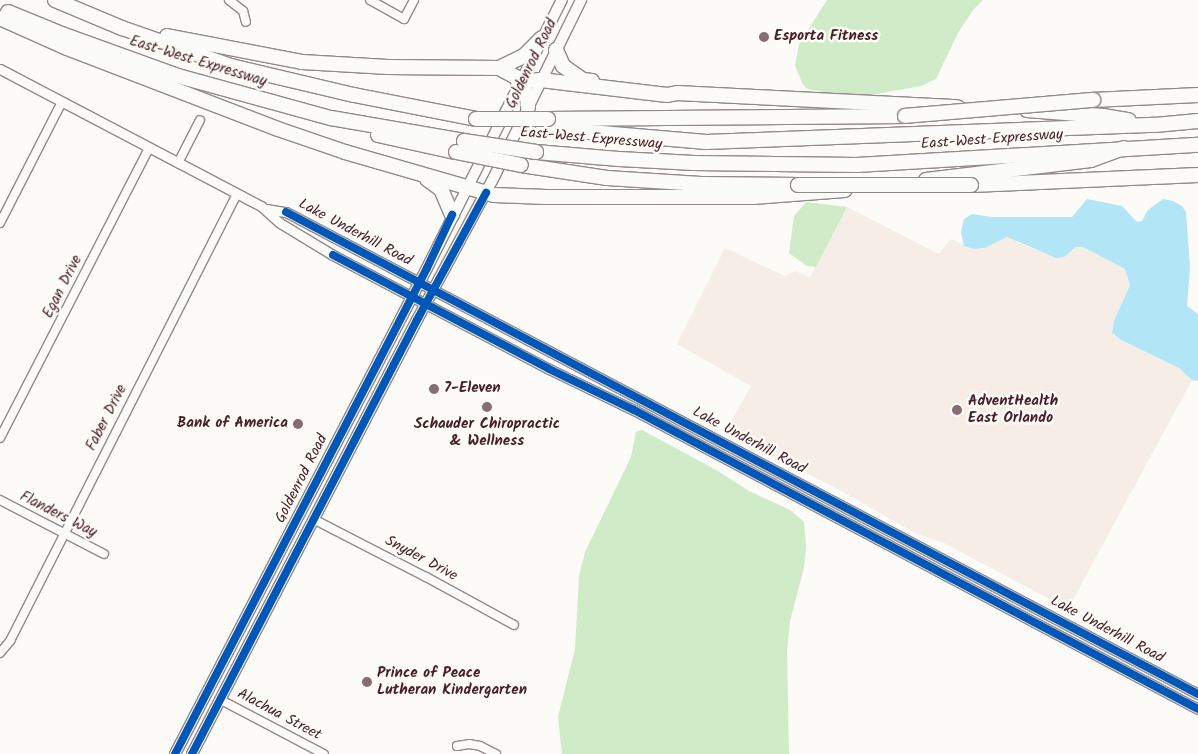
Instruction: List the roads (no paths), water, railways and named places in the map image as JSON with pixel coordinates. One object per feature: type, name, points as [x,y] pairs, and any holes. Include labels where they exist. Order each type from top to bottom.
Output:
[{"type":"highway","name":"East-West Expressway","points":[[55,0],[122,28],[231,66],[354,95],[476,119],[546,124],[706,142],[1155,125],[1198,121]]},
{"type":"highway","name":"East-West Expressway","points":[[0,9],[71,38],[178,76],[331,118],[460,147],[685,162],[857,165],[1198,145]]},
{"type":"highway","points":[[0,18],[67,48],[278,129],[420,175],[486,193],[546,197],[780,195],[825,192],[1090,160],[1124,148]]},
{"type":"highway","points":[[122,28],[302,62],[388,67],[499,68],[524,56],[542,38]]},
{"type":"highway","points":[[556,50],[563,66],[583,80],[677,93],[1042,111],[1103,116],[1155,125]]},
{"type":"highway","points":[[499,68],[520,82],[528,107]]},
{"type":"highway","points":[[520,82],[541,80],[667,95],[677,93]]},
{"type":"highway","points":[[546,124],[905,116],[1093,100],[1198,96]]},
{"type":"highway","points":[[460,147],[521,165],[607,178],[700,184],[971,185],[1198,175]]},
{"type":"highway","points":[[420,175],[441,189],[452,215]]},
{"type":"main road","name":"Goldenrod Road","points":[[175,754],[412,297],[466,186],[562,0]]},
{"type":"main road","name":"Goldenrod Road","points":[[193,753],[425,304],[486,193],[581,0]]},
{"type":"main road","points":[[314,520],[311,503],[318,491],[319,474]]},
{"type":"main road","points":[[278,587],[275,581],[292,548],[290,531]]},
{"type":"main road","points":[[221,700],[218,682],[225,670],[227,653]]},
{"type":"main road","points":[[193,753],[196,732],[206,714],[206,707],[202,702]]},
{"type":"street","points":[[229,0],[243,11],[246,22]]},
{"type":"street","points":[[370,0],[404,19],[414,0]]},
{"type":"street","name":"Lake Underhill Road","points":[[0,69],[266,209],[280,223],[306,240],[425,304],[767,480],[1198,709]]},
{"type":"street","points":[[0,223],[62,102]]},
{"type":"street","points":[[178,163],[200,120]]},
{"type":"street","name":"Egan Drive","points":[[0,438],[149,148]]},
{"type":"street","name":"Faber Drive","points":[[0,653],[10,641],[237,194]]},
{"type":"street","name":"Lake Underhill Road","points":[[266,209],[286,212],[1198,694]]},
{"type":"street","points":[[767,480],[768,467]]},
{"type":"street","points":[[767,480],[777,472]]},
{"type":"street","name":"Flanders Way","points":[[0,500],[104,554]]},
{"type":"street","name":"Snyder Drive","points":[[314,520],[426,577],[514,625]]},
{"type":"street","points":[[946,575],[979,578]]},
{"type":"street","points":[[1038,623],[1056,627],[1069,626]]},
{"type":"street","name":"Alachua Street","points":[[221,700],[324,754]]},
{"type":"street","points":[[457,746],[469,744],[480,746],[496,754]]},
{"type":"water","points":[[1087,199],[1122,206],[1137,222],[1142,221],[1148,210],[1163,199],[1173,201],[1182,206],[1186,212],[1190,267],[1187,306],[1198,314],[1198,381],[1192,380],[1179,368],[1121,340],[1112,333],[1114,321],[1130,285],[1125,269],[1083,247],[1076,247],[1064,257],[1056,258],[1007,237],[985,248],[974,249],[964,246],[961,232],[964,219],[972,214],[991,217],[1072,217]]},
{"type":"place","name":"Esporta Fitness","points":[[764,37]]},
{"type":"place","name":"7-Eleven","points":[[434,389]]},
{"type":"place","name":"Schauder Chiropractic & Wellness","points":[[487,407]]},
{"type":"place","name":"AdventHealth East Orlando","points":[[957,410]]},
{"type":"place","name":"Bank of America","points":[[298,424]]},
{"type":"place","name":"Prince of Peace Lutheran Kindergarten","points":[[367,682]]}]
